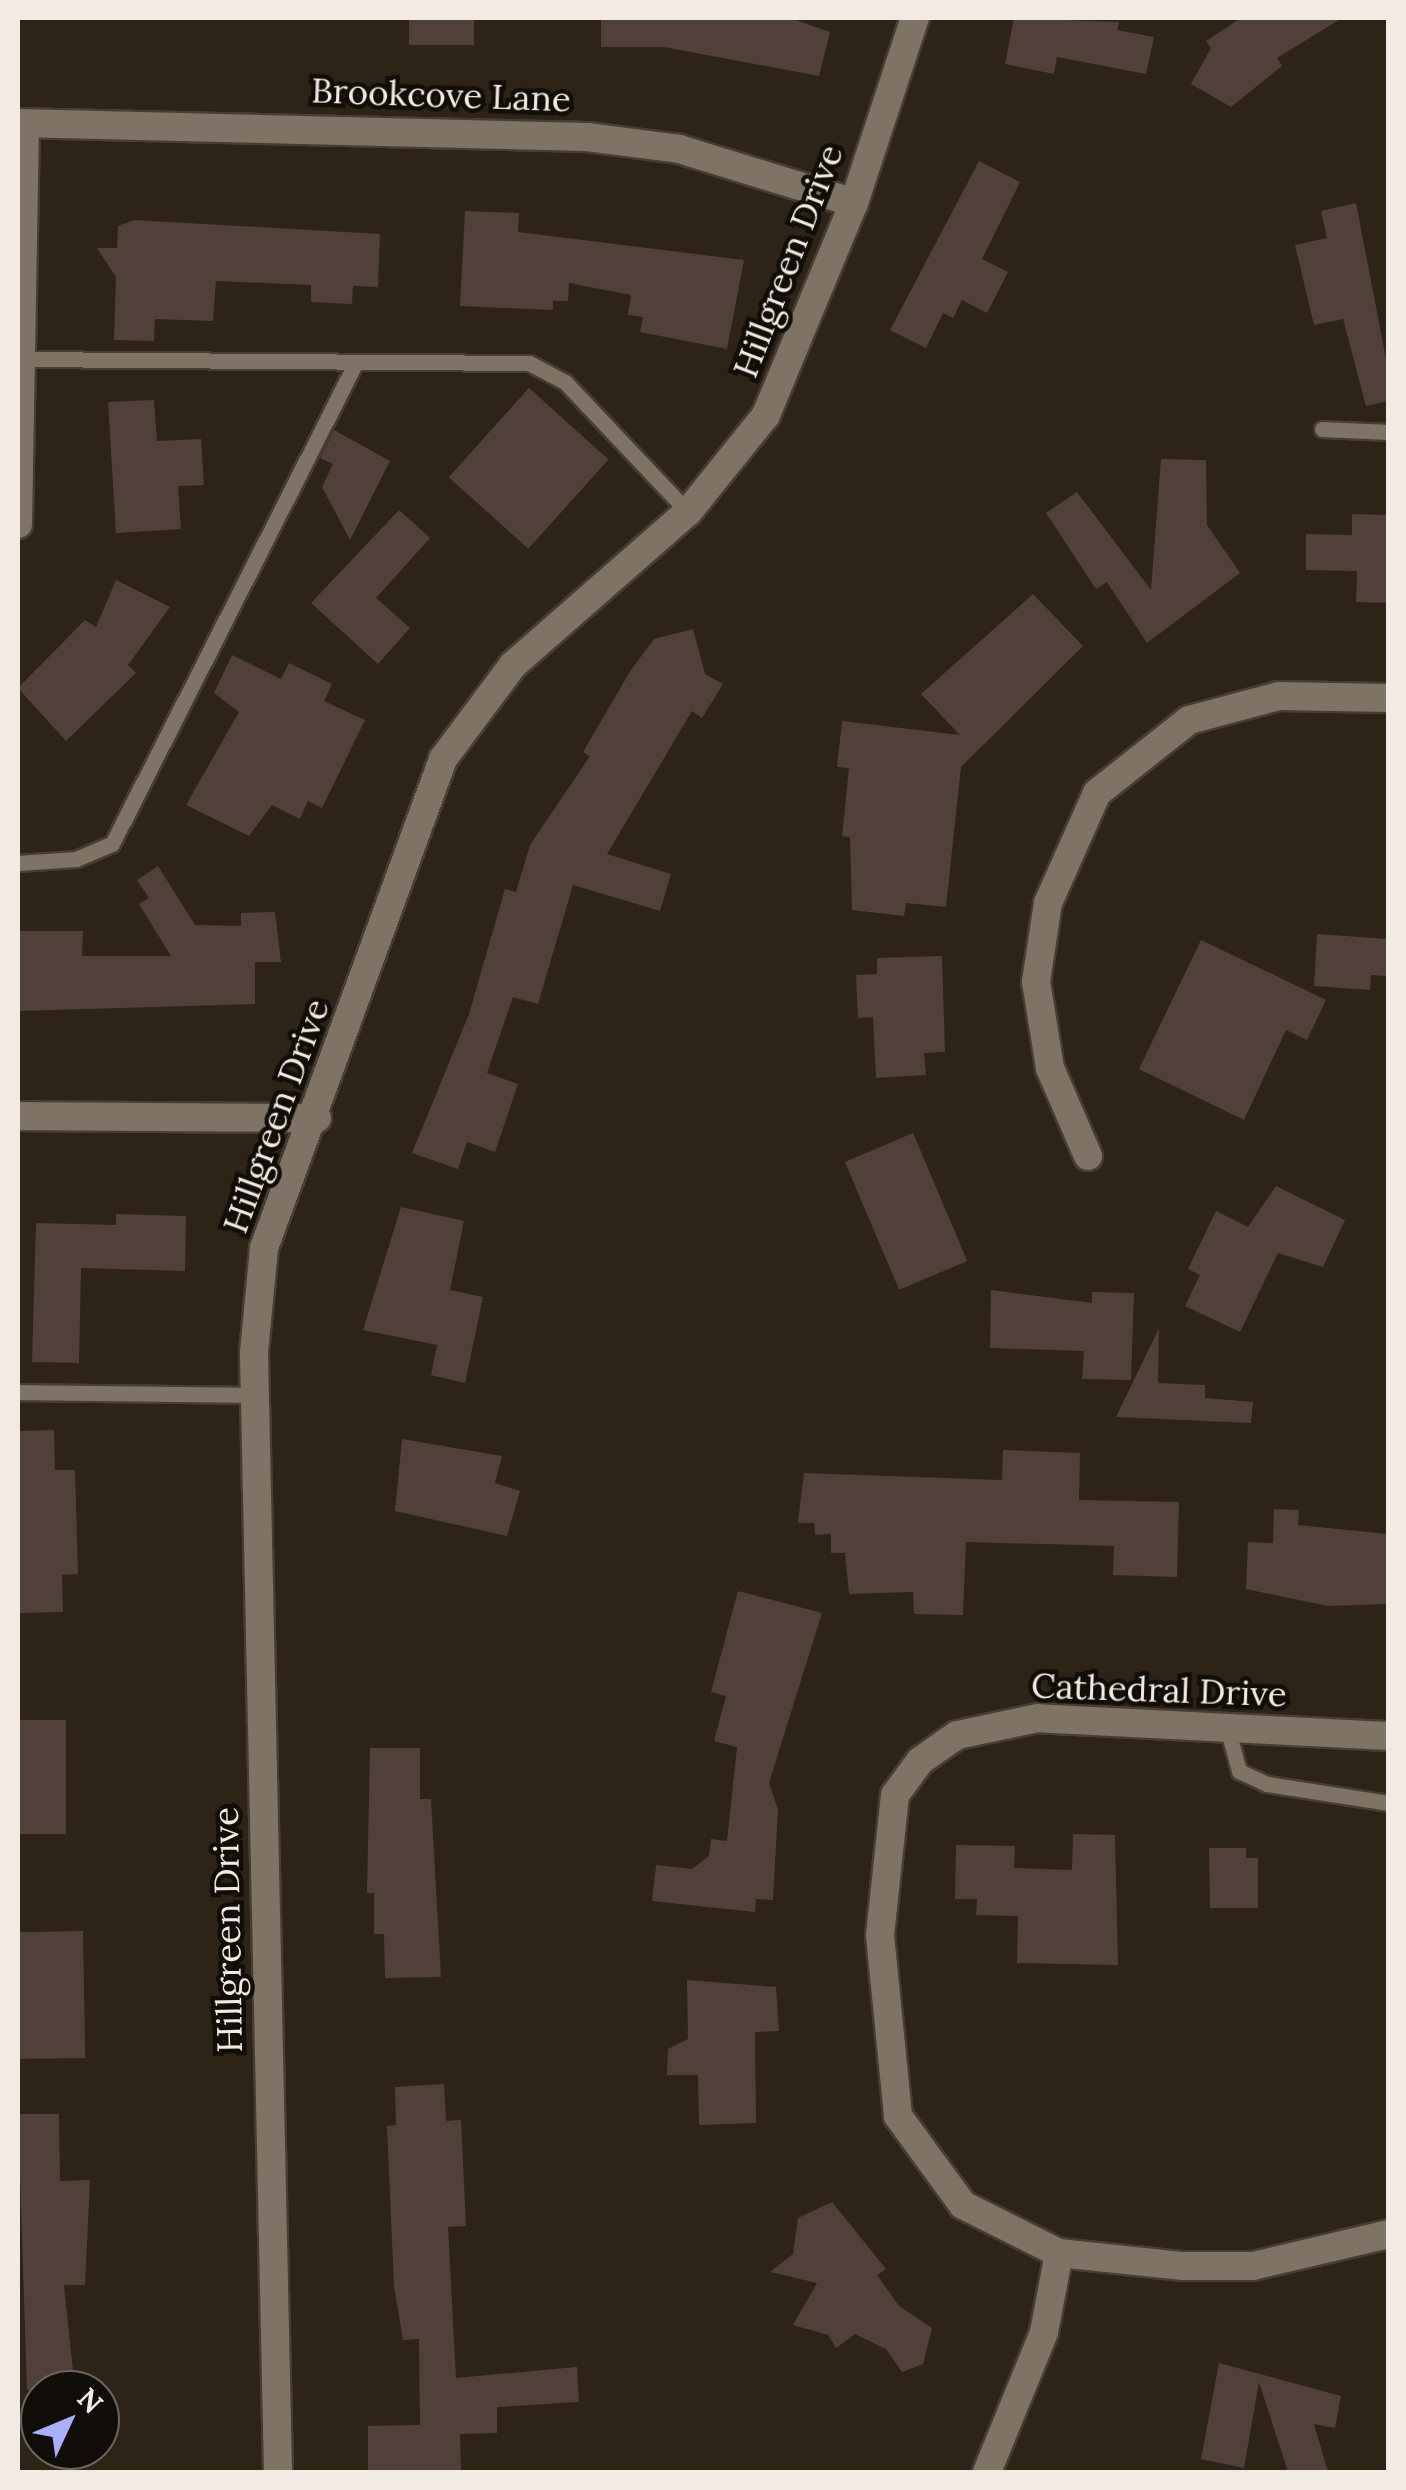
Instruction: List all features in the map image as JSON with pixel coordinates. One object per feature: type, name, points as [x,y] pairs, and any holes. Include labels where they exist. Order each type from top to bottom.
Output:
[{"type":"street","name":"Hillgreen Drive","points":[[278,2472],[255,1394],[264,1248],[317,1118],[459,732],[512,665],[688,512],[787,380],[854,203],[915,18]]},
{"type":"street","name":"Brookcove Lane","points":[[21,124],[587,137],[679,150],[854,203]]},
{"type":"street","points":[[18,524],[21,124]]},
{"type":"street","points":[[1088,1156],[1050,1068],[1036,982],[1062,858],[1098,793],[1189,720],[1279,696],[1388,698]]},
{"type":"street","points":[[18,1116],[317,1118]]},
{"type":"street","name":"Cathedral Drive","points":[[1059,2252],[964,2205],[898,2116],[880,1936],[895,1795],[920,1761],[957,1736],[1038,1718],[1388,1736]]},
{"type":"street","points":[[987,2472],[1044,2332],[1059,2252],[1254,2266],[1388,2234]]},
{"type":"lane","points":[[19,359],[354,366],[530,363],[565,382],[688,512]]},
{"type":"lane","points":[[18,863],[76,860],[112,844],[354,366]]},
{"type":"lane","points":[[1322,429],[1388,432]]},
{"type":"lane","points":[[18,1392],[255,1394]]},
{"type":"lane","points":[[1228,1727],[1239,1770],[1267,1784],[1388,1803]]},
{"type":"building","points":[[409,18],[474,18],[474,45],[409,45]]},
{"type":"building","points":[[601,18],[790,18],[830,32],[819,76],[664,47],[601,47]]},
{"type":"building","points":[[1014,18],[1119,22],[1117,30],[1154,37],[1146,74],[1057,57],[1054,74],[1005,64]]},
{"type":"building","points":[[1241,18],[1342,18],[1277,58],[1282,66],[1231,107],[1191,84],[1211,48],[1206,41]]},
{"type":"building","points":[[979,161],[1020,182],[982,259],[1008,272],[987,313],[962,300],[953,318],[943,313],[926,348],[890,330]]},
{"type":"building","points":[[1356,203],[1388,369],[1388,401],[1366,406],[1343,319],[1314,325],[1295,245],[1327,238],[1321,211]]},
{"type":"building","points":[[465,211],[519,213],[518,232],[744,260],[727,349],[640,332],[643,317],[628,315],[631,295],[569,283],[568,301],[553,301],[553,310],[460,306]]},
{"type":"building","points":[[134,220],[380,234],[378,287],[353,286],[352,304],[311,302],[311,285],[216,281],[213,321],[155,319],[154,341],[114,340],[116,277],[97,248],[117,248],[118,226]]},
{"type":"building","points":[[529,388],[609,460],[528,549],[449,477]]},
{"type":"building","points":[[154,400],[157,441],[201,439],[204,485],[178,486],[181,529],[116,533],[108,402]]},
{"type":"building","points":[[334,430],[390,461],[350,540],[322,487],[333,464],[320,458]]},
{"type":"building","points":[[1161,459],[1206,460],[1207,525],[1240,573],[1147,643],[1107,582],[1096,589],[1046,513],[1077,492],[1151,590]]},
{"type":"building","points":[[399,510],[430,538],[376,598],[410,628],[378,664],[311,603]]},
{"type":"building","points":[[1352,514],[1388,515],[1388,603],[1356,602],[1357,571],[1306,570],[1306,534],[1352,535]]},
{"type":"building","points":[[116,580],[170,607],[128,665],[136,673],[66,741],[18,688],[85,620],[96,627]]},
{"type":"building","points":[[1033,594],[1083,646],[961,767],[946,907],[906,903],[904,916],[852,910],[850,837],[842,836],[849,768],[837,767],[842,721],[960,735],[921,694]]},
{"type":"building","points":[[693,629],[705,674],[723,684],[702,718],[692,711],[607,854],[671,874],[660,911],[573,885],[538,1004],[513,997],[487,1073],[518,1084],[495,1152],[467,1142],[458,1169],[412,1153],[469,1014],[505,889],[516,892],[530,845],[590,756],[583,752],[631,670],[654,639]]},
{"type":"building","points":[[232,655],[281,679],[289,663],[332,684],[324,701],[365,720],[322,808],[308,801],[300,819],[272,805],[249,836],[186,805],[239,712],[214,693]]},
{"type":"building","points":[[158,866],[195,925],[241,926],[241,913],[275,912],[281,962],[255,962],[255,1004],[18,1011],[18,931],[83,931],[82,956],[171,956],[139,904],[149,898],[137,880]]},
{"type":"building","points":[[1317,934],[1388,939],[1388,976],[1371,975],[1370,990],[1314,986]]},
{"type":"building","points":[[1201,940],[1326,1000],[1307,1040],[1286,1030],[1244,1120],[1139,1069]]},
{"type":"building","points":[[942,956],[945,1052],[924,1053],[926,1075],[876,1078],[873,1017],[858,1018],[856,975],[877,974],[877,958]]},
{"type":"building","points":[[913,1133],[967,1261],[899,1290],[845,1162]]},
{"type":"building","points":[[1276,1186],[1345,1220],[1323,1267],[1278,1253],[1240,1332],[1185,1306],[1200,1275],[1188,1269],[1216,1211],[1248,1227]]},
{"type":"building","points":[[401,1207],[464,1221],[450,1290],[483,1297],[465,1383],[431,1375],[437,1345],[363,1330]]},
{"type":"building","points":[[116,1214],[186,1216],[185,1271],[81,1268],[79,1363],[32,1362],[36,1223],[116,1225]]},
{"type":"building","points":[[991,1290],[1092,1303],[1092,1292],[1134,1293],[1131,1380],[1082,1379],[1084,1351],[990,1348]]},
{"type":"building","points":[[1159,1328],[1158,1383],[1205,1385],[1205,1398],[1253,1402],[1251,1423],[1116,1417]]},
{"type":"building","points":[[54,1430],[55,1470],[75,1470],[78,1574],[62,1575],[63,1612],[18,1613],[18,1431]]},
{"type":"building","points":[[402,1439],[502,1456],[495,1483],[520,1491],[507,1536],[395,1511]]},
{"type":"building","points":[[1003,1450],[1080,1453],[1079,1500],[1179,1502],[1177,1577],[1113,1575],[1114,1546],[966,1542],[963,1615],[914,1614],[913,1592],[849,1594],[845,1553],[831,1553],[831,1534],[815,1535],[814,1523],[798,1523],[804,1473],[1002,1480]]},
{"type":"building","points":[[1274,1509],[1299,1510],[1298,1525],[1388,1534],[1388,1604],[1328,1606],[1246,1589],[1248,1542],[1273,1543]]},
{"type":"building","points":[[738,1591],[822,1613],[769,1783],[778,1809],[773,1900],[756,1899],[755,1912],[652,1901],[656,1865],[692,1869],[709,1856],[711,1839],[727,1841],[737,1747],[714,1741],[726,1696],[711,1692]]},
{"type":"building","points":[[18,1720],[66,1720],[66,1834],[18,1834]]},
{"type":"building","points":[[370,1748],[420,1748],[420,1799],[431,1799],[441,1977],[385,1978],[384,1934],[374,1934],[374,1893],[367,1893]]},
{"type":"building","points":[[1073,1834],[1115,1835],[1118,1965],[1017,1963],[1018,1916],[976,1915],[977,1899],[955,1899],[956,1845],[1015,1846],[1014,1868],[1072,1870]]},
{"type":"building","points":[[1209,1848],[1246,1848],[1246,1858],[1258,1858],[1258,1908],[1210,1908]]},
{"type":"building","points":[[83,1931],[85,2058],[20,2059],[18,1932]]},
{"type":"building","points":[[687,1980],[776,1987],[779,2031],[755,2032],[756,2123],[699,2125],[698,2075],[667,2075],[668,2049],[688,2039]]},
{"type":"building","points":[[444,2084],[446,2121],[461,2120],[466,2226],[448,2227],[456,2378],[577,2367],[579,2402],[497,2407],[497,2433],[460,2434],[461,2472],[368,2472],[368,2426],[420,2425],[419,2339],[403,2340],[394,2286],[387,2126],[396,2125],[395,2087]]},
{"type":"building","points":[[18,2114],[59,2114],[60,2181],[90,2180],[85,2285],[64,2285],[73,2370],[26,2370]]},
{"type":"building","points":[[832,2202],[886,2269],[877,2275],[899,2306],[932,2328],[923,2364],[902,2372],[886,2349],[855,2334],[836,2348],[828,2335],[793,2325],[817,2283],[770,2272],[793,2254],[798,2218]]},
{"type":"building","points":[[1219,2363],[1341,2396],[1335,2428],[1314,2424],[1328,2472],[1288,2472],[1259,2382],[1244,2468],[1201,2459]]}]
